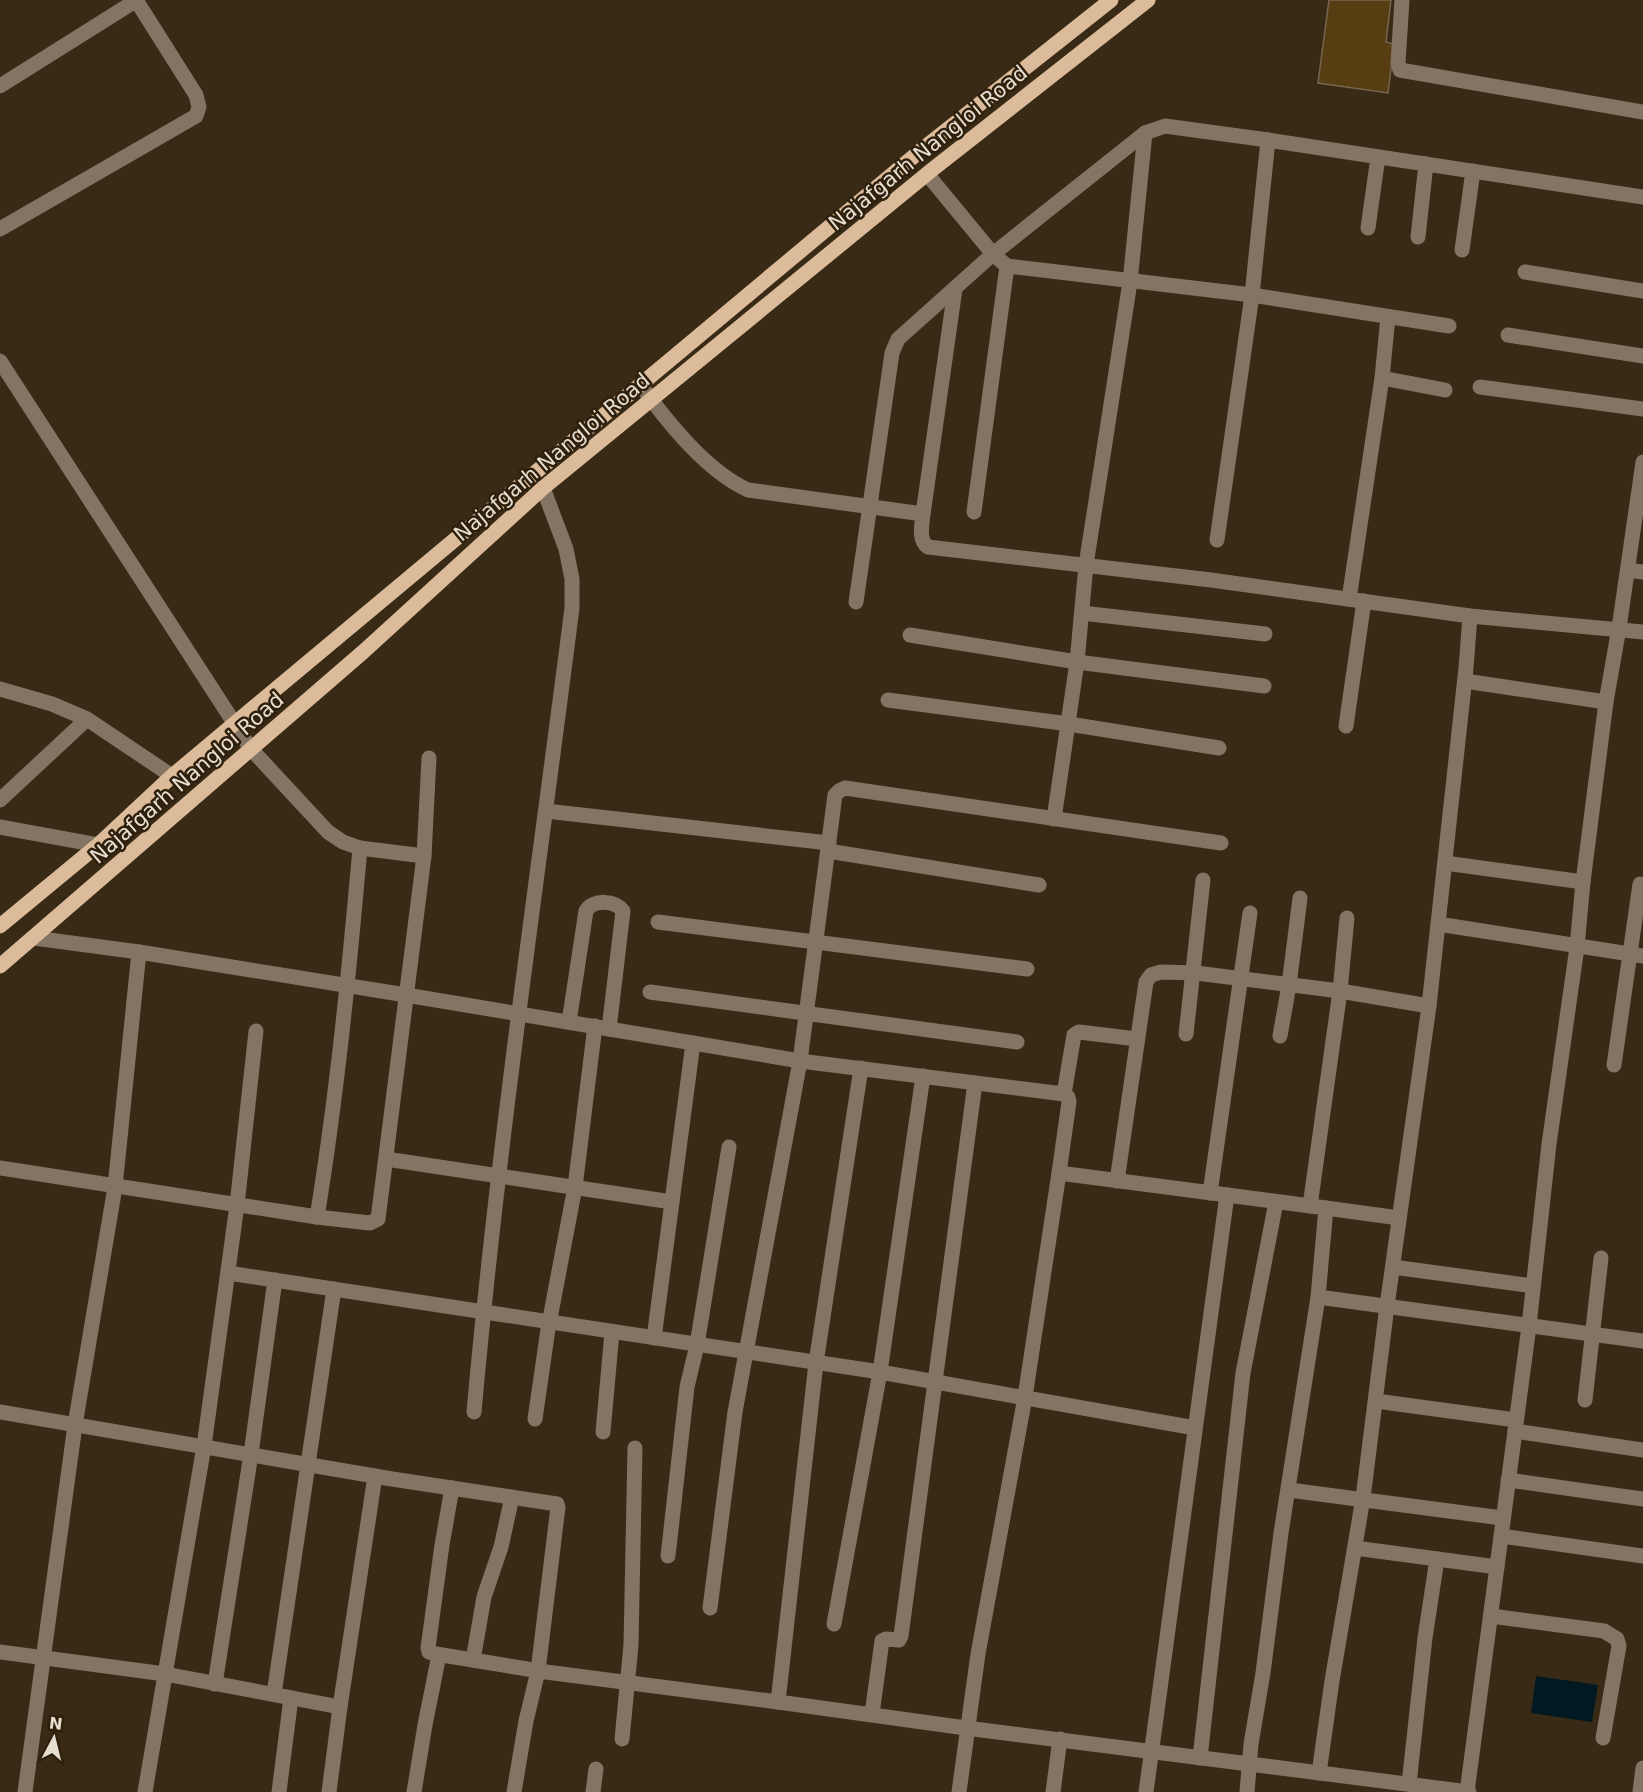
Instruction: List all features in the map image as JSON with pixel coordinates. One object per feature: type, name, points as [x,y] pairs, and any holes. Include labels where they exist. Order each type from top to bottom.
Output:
[{"type":"main road","name":"Najafgarh Nangloi Road","points":[[0,926],[98,845],[172,776],[640,384],[919,152],[1111,0]]},
{"type":"main road","name":"Najafgarh Nangloi Road","points":[[0,966],[363,652],[543,488],[927,174],[1148,0]]},
{"type":"street","points":[[0,86],[136,0],[196,95],[199,107],[196,116],[0,229]]},
{"type":"street","points":[[1402,0],[1398,63],[1400,70],[1643,112]]},
{"type":"street","points":[[856,602],[892,353],[898,339],[993,254],[1145,133],[1165,126],[1643,197]]},
{"type":"street","points":[[1054,819],[1077,662],[1086,565],[1131,282],[1145,133]]},
{"type":"street","points":[[1217,540],[1252,295],[1268,140]]},
{"type":"street","points":[[1368,228],[1378,157]]},
{"type":"street","points":[[1418,237],[1426,164]]},
{"type":"street","points":[[1462,250],[1473,171]]},
{"type":"street","points":[[927,174],[993,254],[1007,266],[1252,295],[1449,326]]},
{"type":"street","points":[[974,512],[1007,266]]},
{"type":"street","points":[[1525,272],[1643,291]]},
{"type":"street","points":[[956,289],[923,514],[921,539],[922,543],[928,547],[1086,565],[1470,616],[1643,632]]},
{"type":"street","points":[[1346,726],[1356,600],[1388,317]]},
{"type":"street","points":[[1508,335],[1643,356]]},
{"type":"street","points":[[0,361],[251,749],[328,832],[343,842],[360,848],[424,855]]},
{"type":"street","points":[[1382,378],[1445,390]]},
{"type":"street","points":[[640,384],[694,450],[720,474],[748,490],[923,514]]},
{"type":"street","points":[[1480,387],[1643,409]]},
{"type":"street","points":[[452,1488],[442,1545],[429,1652],[537,1671],[1319,1773],[1363,1785],[1409,1784],[1468,1792],[1502,1518],[1529,1326],[1549,1144],[1577,947],[1606,702],[1619,628],[1635,571],[1643,467]]},
{"type":"street","points":[[474,1412],[483,1312],[518,1014],[572,608],[572,579],[566,549],[543,488]]},
{"type":"street","points":[[1082,613],[1265,634]]},
{"type":"street","points":[[1319,1773],[1332,1681],[1364,1498],[1387,1306],[1429,1006],[1465,681],[1470,616]]},
{"type":"street","points":[[910,635],[1077,662],[1264,686]]},
{"type":"street","points":[[1465,681],[1606,702]]},
{"type":"street","points":[[0,689],[52,704],[87,719],[172,776]]},
{"type":"street","points":[[888,700],[1069,724],[1219,748]]},
{"type":"street","points":[[0,800],[87,719]]},
{"type":"street","points":[[0,1168],[317,1217],[370,1222],[378,1219],[424,855],[429,758]]},
{"type":"street","points":[[710,1608],[735,1412],[800,1061],[835,795],[845,788],[1221,843]]},
{"type":"street","points":[[546,811],[828,847],[1039,885]]},
{"type":"street","points":[[0,827],[98,845]]},
{"type":"street","points":[[317,1217],[328,1152],[348,987],[360,848]]},
{"type":"street","points":[[1444,863],[1583,882]]},
{"type":"street","points":[[1186,1035],[1203,880]]},
{"type":"street","points":[[1614,1065],[1637,955],[1640,884]]},
{"type":"street","points":[[1280,1036],[1300,898]]},
{"type":"street","points":[[535,1419],[623,911],[621,907],[614,904],[594,902],[586,911],[569,1022]]},
{"type":"street","points":[[1210,1193],[1250,913]]},
{"type":"street","points":[[1310,1206],[1340,991],[1347,918]]},
{"type":"street","points":[[658,922],[816,944],[1027,969]]},
{"type":"street","points":[[1438,924],[1637,955]]},
{"type":"street","points":[[34,938],[140,952],[348,987],[406,994],[800,1061],[1064,1094],[1068,1097],[1059,1173],[1025,1397],[966,1728],[962,1792]]},
{"type":"street","points":[[25,1792],[75,1425],[115,1186],[140,952]]},
{"type":"street","points":[[1117,1181],[1146,982],[1151,975],[1161,972],[1192,973],[1340,991],[1429,1006]]},
{"type":"street","points":[[650,993],[1017,1042]]},
{"type":"street","points":[[144,1792],[204,1446],[237,1205],[256,1031]]},
{"type":"street","points":[[1064,1094],[1076,1033],[1137,1039]]},
{"type":"street","points":[[654,1338],[693,1042]]},
{"type":"street","points":[[778,1702],[816,1363],[861,1068]]},
{"type":"street","points":[[834,1624],[880,1372],[923,1076]]},
{"type":"street","points":[[872,1714],[882,1641],[885,1639],[899,1640],[901,1636],[975,1083]]},
{"type":"street","points":[[668,1556],[687,1387],[697,1345],[729,1147]]},
{"type":"street","points":[[386,1159],[672,1202]]},
{"type":"street","points":[[1059,1173],[1399,1218]]},
{"type":"street","points":[[1146,1792],[1227,1195]]},
{"type":"street","points":[[1200,1758],[1243,1373],[1276,1202]]},
{"type":"street","points":[[1247,1792],[1251,1743],[1263,1673],[1281,1533],[1318,1297],[1326,1208]]},
{"type":"street","points":[[1586,1400],[1601,1258]]},
{"type":"street","points":[[1393,1267],[1533,1286]]},
{"type":"street","points":[[228,1273],[880,1372],[1195,1428]]},
{"type":"street","points":[[215,1684],[251,1454],[275,1280]]},
{"type":"street","points":[[274,1695],[334,1289]]},
{"type":"street","points":[[1318,1297],[1643,1341]]},
{"type":"street","points":[[603,1432],[612,1332]]},
{"type":"street","points":[[1376,1401],[1643,1450]]},
{"type":"street","points":[[0,1412],[375,1476],[557,1504],[537,1671],[514,1792]]},
{"type":"street","points":[[622,1739],[633,1591],[635,1448]]},
{"type":"street","points":[[329,1792],[375,1476]]},
{"type":"street","points":[[1508,1480],[1643,1499]]},
{"type":"street","points":[[1289,1490],[1364,1498],[1502,1518]]},
{"type":"street","points":[[473,1660],[484,1597],[501,1547],[512,1497]]},
{"type":"street","points":[[1500,1536],[1643,1556]]},
{"type":"street","points":[[1355,1548],[1497,1568]]},
{"type":"street","points":[[1409,1784],[1425,1638],[1437,1559]]},
{"type":"street","points":[[1491,1616],[1604,1631],[1617,1639],[1619,1646],[1604,1738]]},
{"type":"street","points":[[0,1652],[165,1674],[340,1707]]},
{"type":"street","points":[[414,1792],[440,1655]]},
{"type":"street","points":[[279,1792],[291,1698]]},
{"type":"street","points":[[1053,1792],[1060,1739]]},
{"type":"street","points":[[593,1792],[596,1768]]},
{"type":"street","points":[[1640,1792],[1643,1768]]},
{"type":"water","points":[[1536,1676],[1598,1685],[1592,1722],[1531,1713]]},
{"type":"building","points":[[1329,0],[1391,0],[1386,42],[1394,44],[1388,93],[1318,83]]}]
